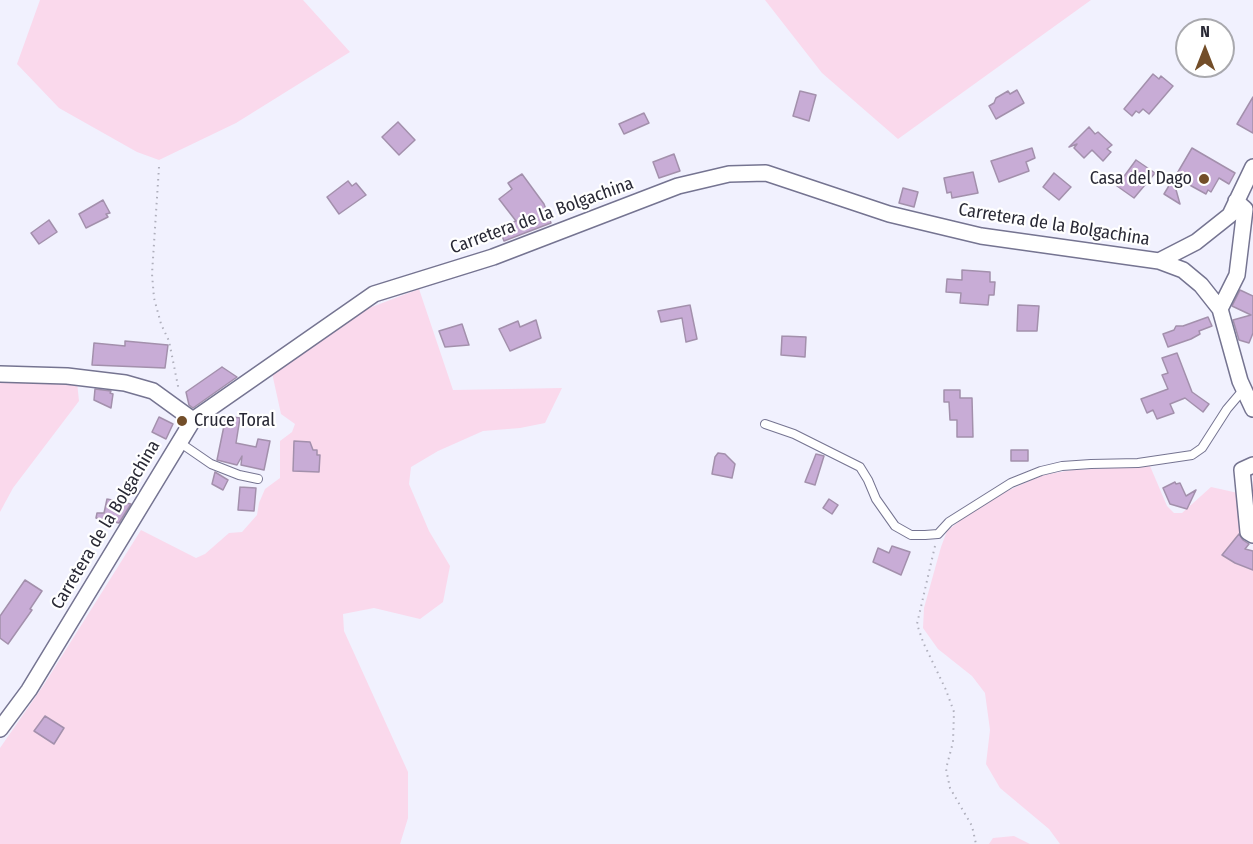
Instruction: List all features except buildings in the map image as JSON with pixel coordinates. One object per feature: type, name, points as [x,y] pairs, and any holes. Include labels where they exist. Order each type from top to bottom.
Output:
[{"type":"street","name":"Carretera de la Bolgachina","points":[[0,729],[28,690],[193,420],[374,294],[493,257],[678,186],[729,174],[766,173],[889,214],[981,236],[1159,261],[1196,242],[1230,215],[1253,166]]},
{"type":"street","points":[[1220,309],[1237,275],[1245,209],[1236,201]]},
{"type":"street","points":[[1159,261],[1183,270],[1201,285],[1220,309],[1244,389],[1253,409]]},
{"type":"street","points":[[0,374],[67,376],[125,382],[153,391],[193,420]]},
{"type":"street","points":[[1253,465],[1242,470],[1248,532],[1253,535]]},
{"type":"lane","points":[[765,423],[794,434],[860,467],[876,499],[896,526],[911,535],[938,534],[949,522],[1011,483],[1041,471],[1062,466],[1138,463],[1192,455],[1202,448],[1227,409],[1244,389]]},
{"type":"lane","points":[[179,442],[211,464],[239,475],[258,479]]},
{"type":"path","points":[[159,167],[152,274],[154,298],[175,364],[179,390],[178,409]]},
{"type":"path","points":[[938,534],[918,624],[923,642],[954,712],[952,742],[946,769],[950,788],[972,826],[976,844]]},
{"type":"shaded area","points":[[40,0],[303,0],[350,52],[236,123],[159,160],[137,152],[59,108],[17,64]]},
{"type":"shaded area","points":[[765,0],[1091,0],[898,139],[822,73]]},
{"type":"shaded area","points":[[419,289],[453,390],[562,388],[545,423],[483,431],[438,451],[411,467],[409,484],[429,531],[450,566],[443,602],[420,619],[374,608],[343,614],[344,631],[408,772],[408,818],[400,844],[0,844],[0,748],[43,686],[141,530],[196,558],[205,554],[229,533],[242,532],[257,515],[265,489],[280,478],[280,441],[292,432],[295,424],[281,414],[272,373],[356,313]]},
{"type":"shaded area","points":[[0,379],[77,382],[79,401],[13,488],[0,512]]},
{"type":"shaded area","points":[[1150,466],[1167,506],[1174,513],[1182,513],[1211,487],[1238,493],[1241,533],[1223,554],[1235,563],[1253,570],[1253,844],[1060,844],[1049,829],[1000,788],[986,764],[990,730],[985,693],[972,676],[938,649],[923,628],[924,608],[941,547],[947,531],[962,519],[1007,491],[1043,475],[1072,470]]},
{"type":"shaded area","points":[[1014,836],[1030,844],[989,844],[993,838]]},
{"type":"place","name":"Casa del Dago","points":[[1204,179]]},
{"type":"place","name":"Cruce Toral","points":[[182,421]]}]
